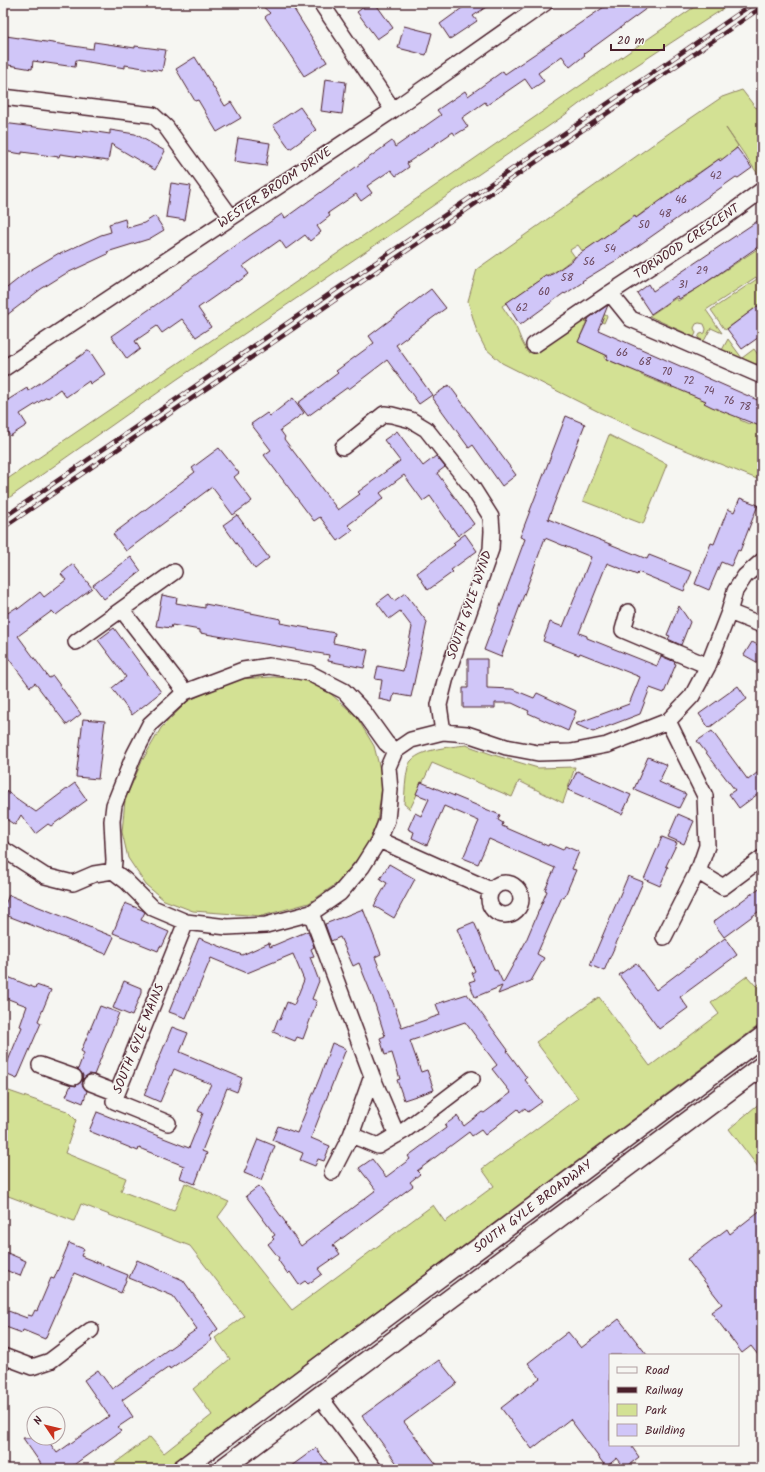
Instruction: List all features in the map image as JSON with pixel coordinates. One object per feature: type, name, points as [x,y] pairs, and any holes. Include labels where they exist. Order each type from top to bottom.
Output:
[{"type":"street","points":[[321,3],[393,110]]},
{"type":"street","name":"WESTER BROOM DRIVE","points":[[3,369],[393,110],[545,3]]},
{"type":"street","points":[[3,97],[132,112],[153,116],[166,127],[231,217]]},
{"type":"street","name":"TORWOOD CRESCENT","points":[[534,345],[720,221],[762,190]]},
{"type":"street","points":[[610,293],[631,319],[759,371]]},
{"type":"street","name":"SOUTH GYLE WYND","points":[[343,447],[384,414],[412,420],[426,429],[472,487],[491,517],[491,549],[446,677],[439,705],[443,732]]},
{"type":"street","points":[[3,849],[45,876],[73,883],[94,874],[113,871],[126,881],[154,908],[186,922],[227,927],[266,925],[311,913],[340,893],[362,867],[379,840],[387,820],[390,790],[388,767],[394,750],[411,740],[443,732],[466,734],[506,747],[538,753],[571,752],[607,745],[668,721],[692,696],[708,666],[729,612],[735,591],[745,576],[762,561]]},
{"type":"street","points":[[76,642],[174,572]]},
{"type":"street","points":[[122,610],[185,692]]},
{"type":"street","points":[[628,612],[623,630],[708,666]]},
{"type":"street","points":[[729,612],[762,625]]},
{"type":"street","points":[[113,871],[112,821],[114,804],[134,755],[150,724],[185,692],[243,670],[269,666],[309,673],[344,691],[363,711],[386,743],[394,750]]},
{"type":"street","points":[[664,937],[696,871],[700,866],[707,846],[705,796],[668,721]]},
{"type":"street","points":[[379,840],[492,890]]},
{"type":"street","points":[[696,871],[722,887],[762,858]]},
{"type":"street","points":[[311,913],[372,1076],[397,1135]]},
{"type":"street","name":"SOUTH GYLE MAINS","points":[[168,1123],[114,1101],[186,922]]},
{"type":"street","name":"SOUTH GYLE BROADWAY","points":[[182,1469],[762,1037]]},
{"type":"street","points":[[40,1065],[74,1077]]},
{"type":"street","name":"SOUTH GYLE BROADWAY","points":[[222,1469],[762,1066]]},
{"type":"street","points":[[332,1172],[351,1135],[372,1076]]},
{"type":"street","points":[[351,1135],[378,1146],[397,1135],[472,1079]]},
{"type":"street","points":[[91,1083],[117,1093]]},
{"type":"street","points":[[3,1356],[32,1367],[50,1361],[91,1330]]},
{"type":"street","points":[[304,1377],[374,1469]]},
{"type":"green space","points":[[700,3],[732,3],[591,95],[562,117],[399,229],[176,380],[3,502],[3,482],[228,329]]},
{"type":"green space","points":[[742,90],[755,107],[762,110],[762,180],[726,128],[738,146],[723,162],[721,158],[719,159],[688,180],[690,183],[675,193],[673,191],[666,196],[667,198],[651,210],[647,209],[636,218],[634,216],[583,252],[578,245],[570,250],[575,257],[558,270],[547,275],[502,306],[516,327],[528,353],[597,306],[603,314],[607,316],[604,323],[589,316],[578,342],[606,355],[604,358],[629,369],[630,367],[642,372],[641,375],[706,401],[705,403],[741,416],[740,420],[749,424],[751,422],[762,427],[762,481],[668,443],[599,412],[502,363],[485,348],[477,332],[468,301],[477,269],[722,97]]},
{"type":"green space","points":[[762,246],[762,303],[725,330],[711,310],[757,279],[756,277],[706,310],[722,333],[711,328],[704,341],[698,338],[700,334],[705,333],[706,329],[704,324],[696,324],[694,328],[696,333],[694,337],[649,316],[676,298],[678,301]]},
{"type":"green space","points":[[728,339],[742,358],[754,349],[762,360],[754,365],[722,350]]},
{"type":"green space","points":[[609,435],[667,464],[643,524],[583,501]]},
{"type":"green space","points":[[274,677],[306,680],[331,694],[356,716],[374,746],[383,781],[377,822],[365,849],[339,882],[309,903],[262,916],[193,911],[164,900],[146,885],[128,858],[122,832],[125,800],[142,761],[161,728],[188,701],[236,679]]},
{"type":"green space","points":[[466,745],[538,768],[575,767],[563,803],[519,781],[512,797],[432,763],[410,809],[404,804],[406,776],[411,761],[417,756],[433,750]]},
{"type":"green space","points":[[747,976],[756,986],[762,982],[762,1023],[165,1469],[107,1469],[150,1437],[164,1453],[212,1415],[193,1389],[230,1359],[215,1338],[244,1316],[190,1246],[81,1204],[74,1221],[3,1194],[3,1089],[67,1111],[76,1120],[65,1153],[126,1178],[121,1191],[174,1211],[185,1183],[229,1202],[218,1217],[292,1310],[433,1205],[445,1222],[494,1186],[482,1169],[578,1098],[536,1042],[599,997],[650,1066],[719,1014],[711,1003]]},
{"type":"green space","points":[[762,1101],[762,1172],[729,1129]]},
{"type":"building","points":[[259,3],[290,3],[327,62],[304,76],[265,17],[270,13]]},
{"type":"building","points":[[369,3],[375,3],[393,28],[377,39],[357,12]]},
{"type":"building","points":[[469,3],[492,3],[473,16],[477,21],[450,39],[440,24]]},
{"type":"building","points":[[610,3],[654,3],[584,54],[585,55],[570,67],[562,56],[538,73],[544,81],[532,89],[525,79],[487,105],[485,102],[462,118],[468,127],[455,135],[453,132],[407,163],[409,167],[396,176],[391,170],[367,186],[372,193],[361,201],[356,194],[328,213],[330,216],[317,226],[321,232],[310,241],[305,235],[286,249],[280,240],[243,266],[249,274],[198,308],[211,327],[196,337],[182,319],[162,333],[157,326],[135,341],[140,349],[127,359],[111,336],[180,288],[179,287],[249,236],[282,214],[285,218],[392,141],[395,147],[441,115],[437,110],[465,91],[468,96],[503,71],[505,74]]},
{"type":"building","points":[[404,26],[432,33],[426,55],[398,48]]},
{"type":"building","points":[[6,36],[93,49],[94,42],[135,48],[135,46],[166,50],[162,71],[125,65],[125,68],[76,60],[75,67],[33,61],[32,69],[3,64],[3,52]]},
{"type":"building","points":[[195,57],[225,106],[231,102],[241,118],[217,132],[198,100],[195,101],[176,69]]},
{"type":"building","points":[[325,79],[346,82],[342,114],[321,111]]},
{"type":"building","points":[[300,107],[316,130],[290,149],[273,125]]},
{"type":"building","points":[[3,123],[83,133],[83,130],[110,134],[110,130],[135,134],[165,151],[155,170],[111,144],[108,161],[60,154],[59,157],[3,151]]},
{"type":"building","points":[[238,138],[270,143],[266,166],[234,161]]},
{"type":"building","points":[[737,148],[752,168],[738,178],[736,177],[625,255],[582,281],[583,282],[565,294],[564,293],[520,325],[506,303],[547,275],[548,277],[635,216],[636,218],[719,159],[720,161]]},
{"type":"building","points":[[171,183],[191,186],[185,220],[166,217]]},
{"type":"building","points":[[155,216],[164,230],[149,239],[107,252],[108,254],[65,274],[41,289],[3,318],[3,291],[27,272],[59,253],[60,254],[101,235],[111,232],[109,224],[125,219],[127,228],[144,223]]},
{"type":"building","points":[[762,218],[762,244],[698,288],[679,299],[677,296],[651,314],[637,293],[649,284],[653,291]]},
{"type":"building","points":[[431,289],[446,308],[396,345],[432,395],[419,404],[387,360],[349,389],[348,387],[308,416],[298,403],[338,373],[336,371],[374,343],[369,336]]},
{"type":"building","points":[[762,303],[762,335],[742,349],[727,329]]},
{"type":"building","points":[[608,305],[598,330],[762,402],[762,427],[712,407],[704,403],[706,401],[606,359],[608,356],[578,342],[589,318]]},
{"type":"building","points":[[89,350],[105,374],[90,384],[89,381],[66,397],[60,389],[48,398],[47,397],[20,414],[27,425],[10,436],[3,426],[3,403],[27,388],[28,391]]},
{"type":"building","points":[[449,385],[516,475],[502,486],[473,445],[469,448],[432,397]]},
{"type":"building","points":[[293,398],[304,413],[280,430],[285,437],[284,439],[338,510],[360,494],[358,492],[400,461],[384,440],[397,431],[423,466],[436,456],[445,467],[437,473],[474,524],[458,536],[430,496],[423,501],[404,475],[380,493],[384,498],[348,525],[353,530],[338,541],[320,517],[314,521],[264,455],[271,450],[251,424],[267,413],[270,416]]},
{"type":"building","points":[[566,416],[585,424],[548,519],[647,559],[649,555],[692,572],[684,591],[638,572],[637,575],[607,563],[579,633],[587,636],[587,638],[657,666],[661,656],[675,662],[674,663],[676,664],[664,693],[650,688],[640,714],[593,732],[575,724],[629,704],[640,677],[580,653],[579,655],[543,641],[550,622],[563,627],[591,557],[545,538],[501,657],[484,650],[525,539],[520,537]]},
{"type":"building","points":[[219,448],[239,473],[234,477],[252,501],[233,515],[212,487],[126,551],[113,534],[195,472],[192,468]]},
{"type":"building","points":[[740,498],[758,505],[740,551],[738,550],[731,566],[721,562],[709,590],[695,584],[711,543],[714,544],[728,509],[734,512]]},
{"type":"building","points":[[237,515],[269,558],[255,569],[223,525]]},
{"type":"building","points":[[465,534],[477,551],[451,570],[453,572],[428,590],[417,573],[455,545],[453,543]]},
{"type":"building","points":[[131,557],[141,571],[104,599],[93,585]]},
{"type":"building","points":[[73,564],[92,588],[56,615],[52,611],[18,636],[49,678],[53,676],[81,714],[67,725],[35,683],[30,687],[3,651],[3,616],[17,607],[18,609],[40,592],[44,597],[66,580],[61,574]]},
{"type":"building","points":[[405,593],[427,622],[411,697],[394,694],[392,702],[379,699],[382,680],[375,679],[378,666],[403,671],[412,627],[400,611],[389,619],[377,603],[389,594],[394,601]]},
{"type":"building","points":[[162,595],[177,598],[176,603],[205,608],[205,604],[281,619],[280,623],[335,633],[333,643],[368,650],[364,668],[328,661],[329,655],[200,633],[200,630],[172,625],[171,628],[156,626]]},
{"type":"building","points":[[679,606],[690,622],[681,645],[668,639],[670,636],[667,635]]},
{"type":"building","points":[[114,628],[161,692],[132,715],[112,688],[126,677],[98,640]]},
{"type":"building","points":[[752,642],[762,647],[762,665],[744,655]]},
{"type":"building","points":[[468,659],[487,659],[487,688],[512,689],[534,698],[537,693],[576,711],[568,731],[528,713],[529,711],[512,703],[495,703],[495,708],[463,708],[463,688],[468,688]]},
{"type":"building","points":[[738,686],[747,699],[709,728],[699,714]]},
{"type":"building","points":[[83,719],[105,721],[98,779],[76,777]]},
{"type":"building","points":[[712,731],[748,780],[762,769],[762,791],[739,808],[729,794],[735,790],[697,741]]},
{"type":"building","points":[[648,757],[667,765],[659,782],[686,794],[679,808],[634,789]]},
{"type":"building","points":[[577,771],[631,795],[622,814],[568,790]]},
{"type":"building","points":[[421,782],[500,815],[498,820],[503,823],[502,826],[548,846],[549,844],[563,850],[565,846],[579,852],[572,869],[576,870],[564,898],[562,897],[537,954],[544,958],[531,981],[498,994],[502,986],[475,997],[469,982],[475,980],[472,973],[475,971],[457,929],[474,922],[495,971],[497,970],[503,983],[525,943],[555,868],[489,839],[478,864],[463,858],[479,821],[444,806],[427,845],[412,838],[414,832],[408,829],[415,813],[421,816],[429,799],[416,794]]},
{"type":"building","points":[[75,783],[87,800],[51,826],[48,824],[35,834],[21,815],[15,825],[3,817],[3,789],[36,812]]},
{"type":"building","points":[[678,814],[694,821],[684,844],[668,837]]},
{"type":"building","points":[[662,837],[677,843],[666,866],[668,867],[660,886],[644,879]]},
{"type":"building","points":[[389,864],[415,879],[394,918],[374,906],[387,883],[380,879]]},
{"type":"building","points":[[628,876],[643,882],[604,971],[590,965]]},
{"type":"building","points":[[762,886],[762,909],[724,937],[713,922]]},
{"type":"building","points":[[9,895],[114,937],[106,954],[3,914],[3,909]]},
{"type":"building","points":[[125,903],[145,912],[141,920],[169,932],[162,947],[160,946],[158,951],[113,933]]},
{"type":"building","points":[[363,909],[381,954],[375,957],[402,1028],[440,1015],[436,1004],[467,994],[508,1050],[507,1051],[527,1078],[525,1080],[542,1102],[528,1112],[525,1108],[520,1112],[518,1109],[485,1135],[481,1130],[472,1136],[469,1132],[417,1171],[420,1174],[410,1182],[413,1186],[333,1245],[340,1254],[318,1269],[322,1274],[308,1284],[305,1281],[299,1285],[290,1272],[288,1274],[278,1260],[279,1258],[268,1244],[274,1239],[272,1237],[275,1235],[246,1196],[259,1186],[301,1246],[376,1190],[359,1168],[372,1159],[386,1177],[410,1159],[408,1156],[446,1128],[445,1125],[457,1116],[464,1126],[511,1093],[492,1069],[497,1065],[465,1022],[410,1041],[421,1072],[427,1070],[434,1090],[404,1100],[397,1080],[400,1079],[392,1053],[385,1055],[380,1038],[385,1036],[373,998],[359,963],[353,966],[340,937],[331,941],[325,924]]},
{"type":"building","points":[[308,931],[314,947],[311,949],[314,956],[310,957],[319,981],[312,999],[317,1001],[303,1039],[297,1037],[295,1041],[273,1032],[278,1019],[280,1020],[287,1002],[294,1005],[304,980],[293,954],[247,973],[211,958],[186,1018],[169,1012],[199,938],[242,955],[269,943],[270,947]]},
{"type":"building","points":[[725,938],[737,955],[680,997],[688,1008],[659,1029],[619,975],[636,963],[656,990]]},
{"type":"building","points":[[3,975],[35,988],[36,985],[51,990],[38,1021],[41,1023],[17,1079],[3,1073],[22,1027],[20,1026],[27,1006],[3,997]]},
{"type":"building","points":[[124,981],[141,988],[141,993],[132,1016],[113,1008]]},
{"type":"building","points":[[100,1006],[119,1013],[94,1075],[89,1074],[83,1079],[82,1085],[87,1091],[83,1103],[66,1096],[71,1085],[76,1086],[82,1080],[83,1075],[78,1069],[84,1053],[81,1051]]},
{"type":"building","points":[[172,1027],[188,1033],[180,1052],[242,1078],[237,1092],[227,1088],[202,1151],[207,1153],[195,1184],[180,1178],[184,1166],[139,1148],[138,1151],[89,1131],[97,1112],[189,1148],[203,1113],[198,1111],[211,1084],[174,1069],[160,1102],[144,1095]]},
{"type":"building","points":[[332,1043],[346,1049],[311,1138],[330,1146],[324,1161],[318,1159],[315,1166],[300,1160],[303,1153],[272,1140],[278,1126],[297,1133]]},
{"type":"building","points":[[258,1139],[275,1146],[261,1180],[244,1173]]},
{"type":"building","points":[[762,1209],[762,1360],[751,1346],[742,1353],[711,1312],[722,1304],[687,1259],[727,1229],[730,1234]]},
{"type":"building","points":[[69,1243],[84,1249],[81,1256],[128,1275],[121,1293],[74,1273],[45,1339],[23,1330],[22,1333],[3,1326],[3,1309],[27,1318],[28,1315],[32,1316],[35,1310],[37,1311],[51,1278],[54,1279]]},
{"type":"building","points":[[3,1251],[26,1261],[20,1276],[3,1269]]},
{"type":"building","points":[[137,1260],[183,1280],[218,1329],[209,1336],[212,1340],[170,1369],[169,1367],[122,1400],[133,1417],[118,1427],[121,1431],[68,1469],[35,1469],[41,1464],[29,1446],[52,1446],[57,1453],[109,1416],[84,1380],[98,1370],[112,1389],[197,1329],[173,1296],[129,1278]]},
{"type":"building","points":[[619,1319],[646,1354],[609,1354],[609,1446],[634,1446],[632,1447],[639,1457],[625,1468],[617,1458],[606,1467],[570,1419],[532,1449],[501,1408],[540,1378],[528,1363],[568,1332],[581,1348]]},
{"type":"building","points":[[439,1360],[457,1383],[404,1422],[440,1469],[401,1469],[362,1416]]},
{"type":"building","points":[[316,1448],[332,1469],[287,1469]]},
{"type":"railway","points":[[3,518],[754,3]]},
{"type":"railway","points":[[3,528],[762,7]]}]
